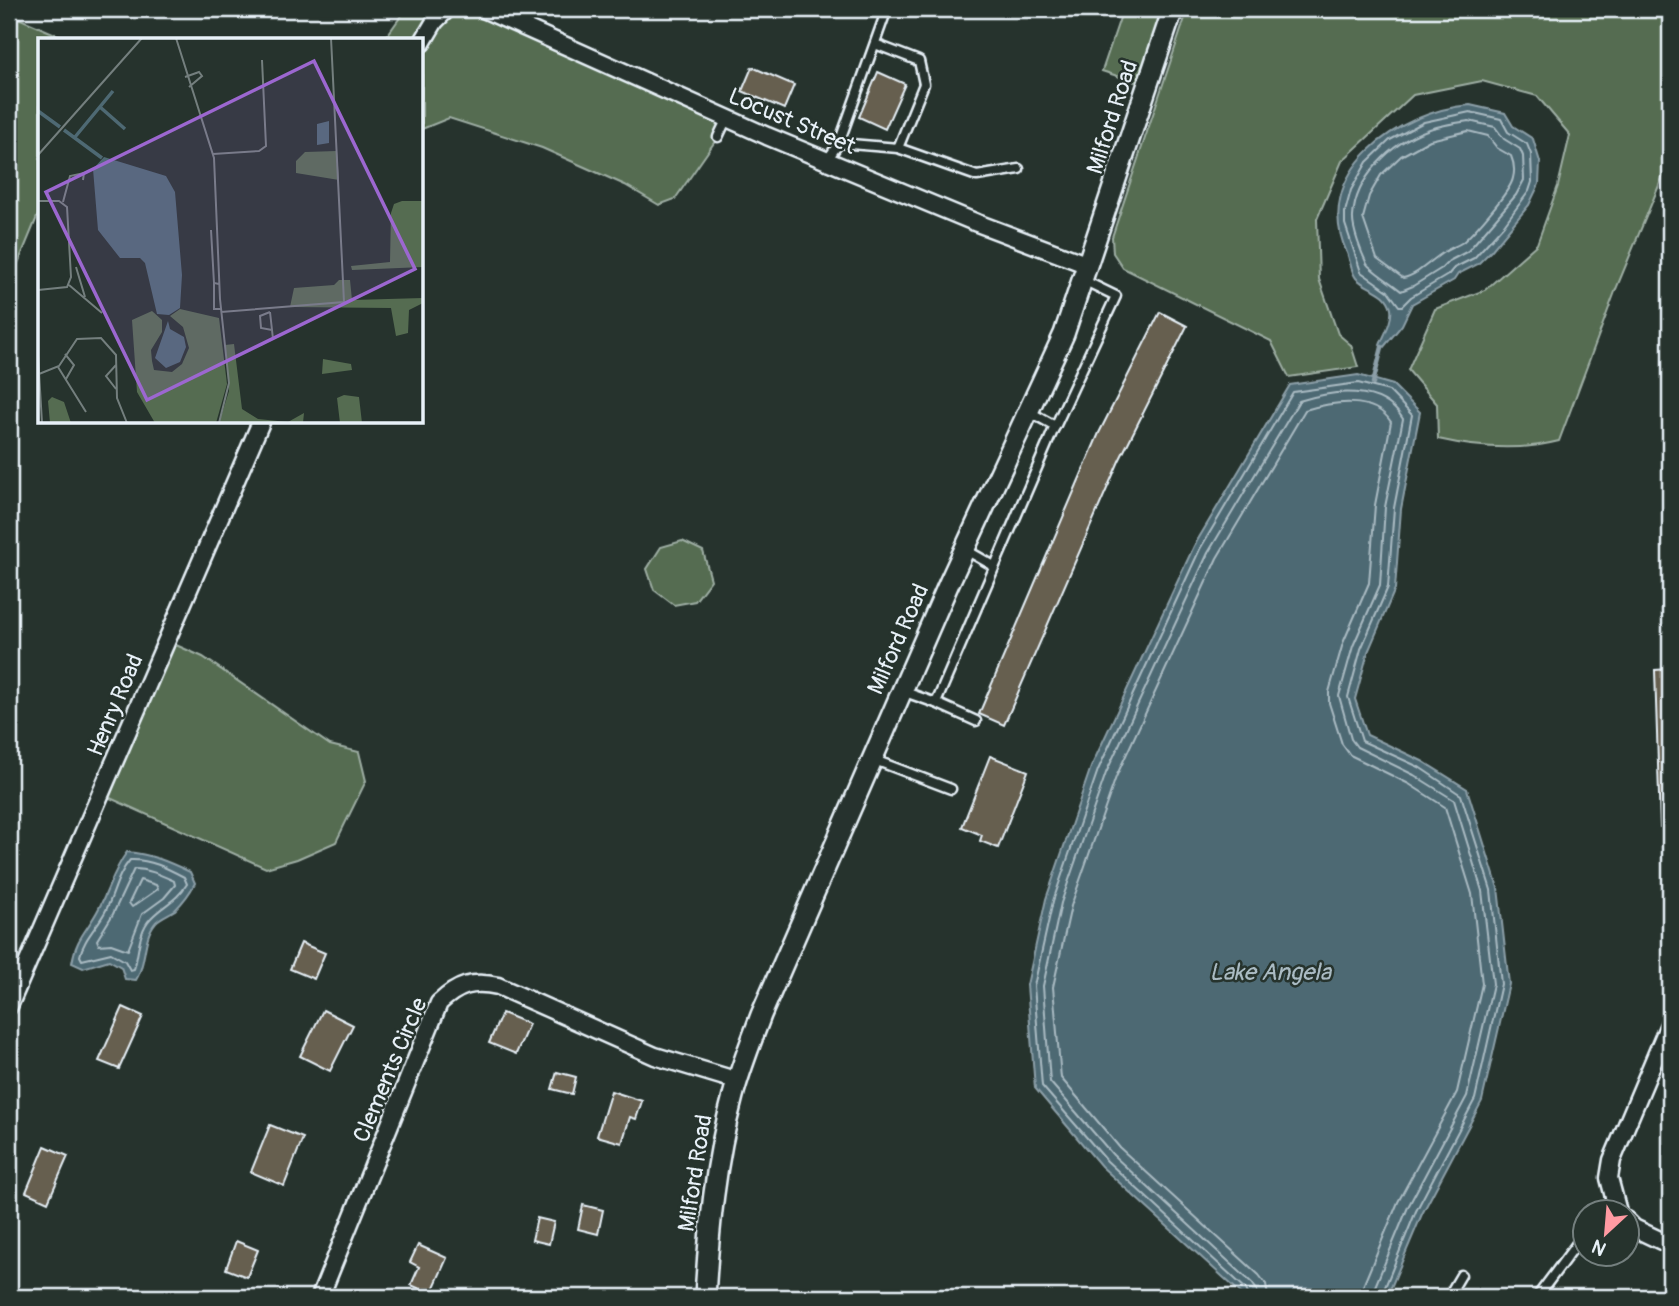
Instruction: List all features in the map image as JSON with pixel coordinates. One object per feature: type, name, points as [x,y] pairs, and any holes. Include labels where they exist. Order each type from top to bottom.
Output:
[{"type":"street","points":[[424,40],[435,21],[447,9]]},
{"type":"street","name":"Locust Street","points":[[483,9],[727,118],[977,223],[1085,272]]},
{"type":"street","name":"Milford Road","points":[[705,1297],[710,1221],[720,1155],[738,1081],[761,1015],[964,549],[1064,334],[1174,9]]},
{"type":"street","name":"Henry Road","points":[[9,1006],[260,424]]},
{"type":"street","name":"Clements Circle","points":[[320,1297],[439,1003],[459,986],[482,982],[498,986],[655,1056],[738,1081]]},
{"type":"street","points":[[1614,1198],[1609,1178],[1612,1160],[1670,1022]]},
{"type":"street","points":[[1640,1231],[1670,1245]]},
{"type":"lane","points":[[827,160],[839,143],[887,9]]},
{"type":"lane","points":[[875,44],[919,61],[925,84],[898,148]]},
{"type":"lane","points":[[718,137],[727,118]]},
{"type":"lane","points":[[839,143],[898,148],[977,176],[1019,169]]},
{"type":"lane","points":[[936,703],[1055,427],[1116,296],[1085,272]]},
{"type":"lane","points":[[1028,411],[1055,427]]},
{"type":"lane","points":[[964,549],[994,566]]},
{"type":"lane","points":[[902,691],[976,721]]},
{"type":"lane","points":[[872,759],[951,789]]},
{"type":"lane","points":[[1537,1297],[1570,1253]]},
{"type":"lane","points":[[1448,1297],[1461,1275]]},
{"type":"green space","points":[[406,9],[483,9],[727,118],[718,137],[675,199],[659,205],[625,185],[542,148],[449,118],[424,128],[424,38],[385,38]]},
{"type":"green space","points":[[1123,9],[1173,9],[1148,86],[1102,71]]},
{"type":"green space","points":[[1188,9],[1670,9],[1670,159],[1616,289],[1559,441],[1498,447],[1438,439],[1437,404],[1408,370],[1435,309],[1485,290],[1537,244],[1558,186],[1570,135],[1537,96],[1482,81],[1413,95],[1342,161],[1317,219],[1319,279],[1338,334],[1351,345],[1358,367],[1289,377],[1271,341],[1123,268],[1113,253],[1112,237]]},
{"type":"green space","points":[[9,14],[64,38],[38,38],[38,215],[9,285]]},
{"type":"green space","points":[[682,541],[703,551],[711,580],[695,601],[674,605],[654,590],[647,569],[661,547]]},
{"type":"green space","points":[[167,641],[203,657],[330,745],[359,752],[366,781],[336,842],[297,859],[266,868],[101,794]]},
{"type":"water","points":[[1470,105],[1505,113],[1513,126],[1533,139],[1540,162],[1539,184],[1529,205],[1491,251],[1478,264],[1412,304],[1402,325],[1383,348],[1380,345],[1389,323],[1391,309],[1381,294],[1360,282],[1353,273],[1339,224],[1341,197],[1351,172],[1368,151],[1390,133],[1416,119]]},
{"type":"water","name":"Lake Angela","points":[[1358,375],[1393,385],[1420,412],[1401,509],[1395,589],[1368,652],[1355,699],[1367,735],[1422,761],[1467,789],[1498,888],[1509,984],[1482,1101],[1422,1214],[1387,1297],[1245,1297],[1101,1166],[1035,1088],[1027,985],[1046,899],[1091,767],[1194,546],[1290,385]]},
{"type":"water","points":[[127,852],[152,857],[182,868],[190,872],[195,883],[178,907],[158,920],[152,928],[136,980],[125,979],[121,967],[109,960],[83,968],[72,963],[79,940],[99,908]]},
{"type":"building","points":[[752,67],[794,85],[784,109],[742,91]]},
{"type":"building","points":[[878,72],[905,84],[885,129],[859,117]]},
{"type":"building","points":[[1160,312],[1187,326],[1119,461],[1004,725],[979,714],[1099,433]]},
{"type":"building","points":[[1670,669],[1670,826],[1660,827],[1655,670]]},
{"type":"building","points":[[990,756],[1028,771],[998,848],[980,841],[982,835],[962,827]]},
{"type":"building","points":[[301,943],[325,953],[314,979],[290,969]]},
{"type":"building","points":[[123,1007],[143,1016],[119,1069],[99,1061]]},
{"type":"building","points":[[323,1010],[353,1025],[330,1071],[300,1056]]},
{"type":"building","points":[[502,1013],[529,1024],[516,1054],[489,1043]]},
{"type":"building","points":[[557,1072],[576,1077],[572,1094],[552,1089]]},
{"type":"building","points":[[611,1091],[642,1101],[636,1119],[630,1117],[622,1143],[597,1136]]},
{"type":"building","points":[[270,1125],[303,1138],[284,1186],[251,1172]]},
{"type":"building","points":[[45,1146],[68,1156],[48,1202],[26,1192]]},
{"type":"building","points":[[583,1205],[603,1210],[598,1234],[578,1229]]},
{"type":"building","points":[[537,1218],[554,1222],[549,1244],[532,1240]]},
{"type":"building","points":[[236,1241],[258,1250],[247,1277],[226,1269]]},
{"type":"building","points":[[418,1245],[447,1258],[431,1294],[411,1285],[419,1267],[410,1262]]},
{"type":"waterway","points":[[1373,383],[1382,347]]}]
